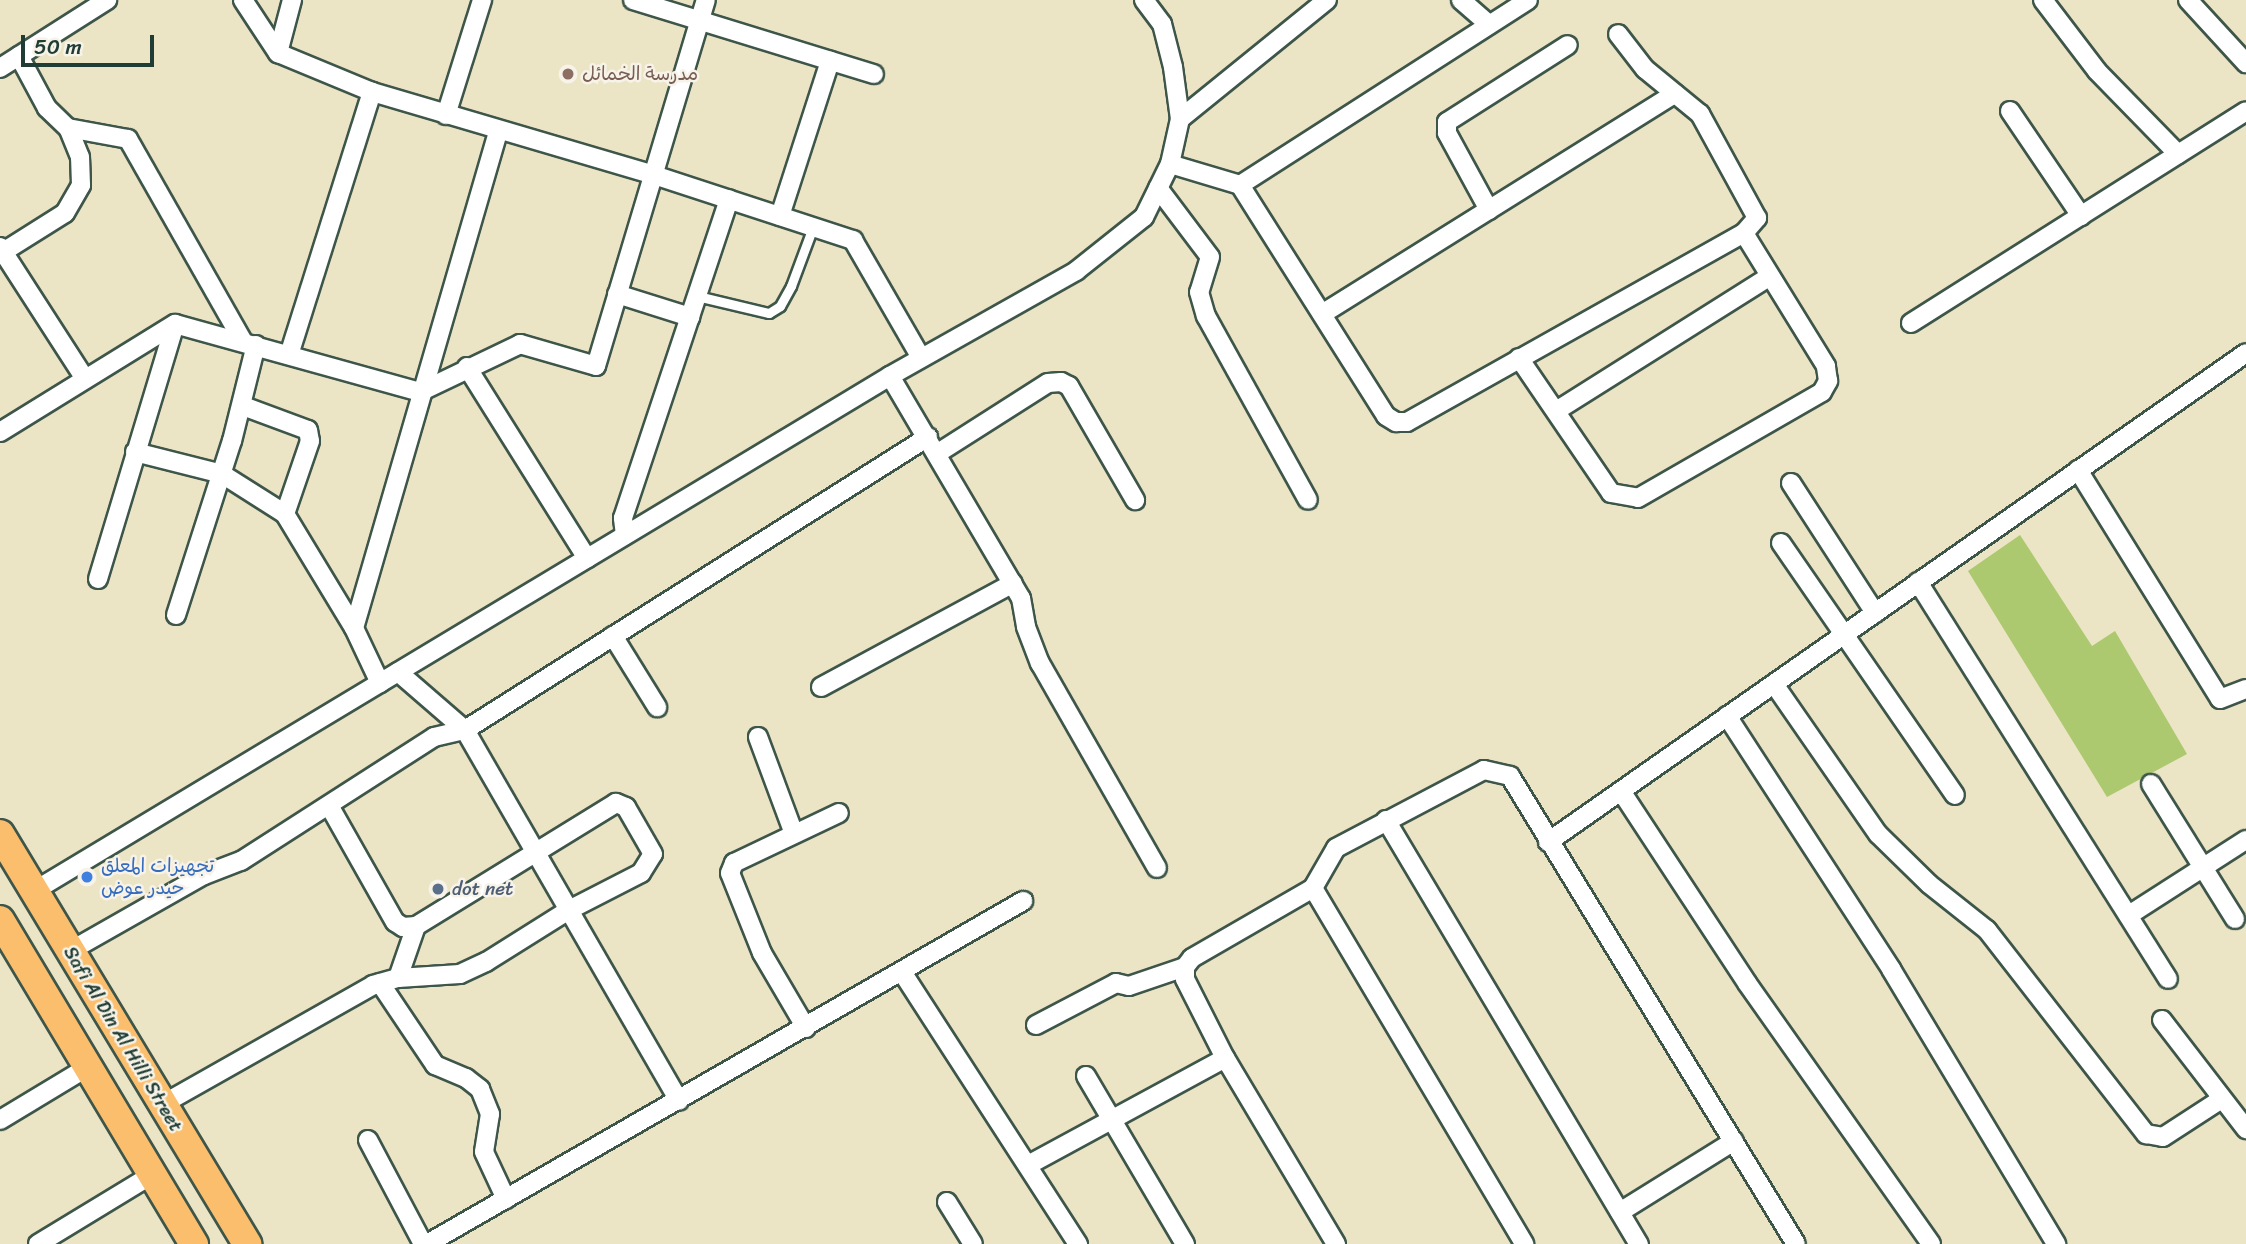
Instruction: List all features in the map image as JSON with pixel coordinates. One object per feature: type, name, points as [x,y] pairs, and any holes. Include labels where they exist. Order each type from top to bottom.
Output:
[{"type":"main road","name":"Safi Al Din Al Hilli Street","points":[[0,834],[247,1244]]},
{"type":"main road","points":[[5,929],[23,943],[38,939],[47,927],[41,902]]},
{"type":"main road","points":[[5,929],[194,1244]]},
{"type":"main road","points":[[50,1004],[49,989],[57,976],[72,972],[86,977]]},
{"type":"street","points":[[0,68],[107,0]]},
{"type":"street","points":[[243,0],[278,53],[372,92],[498,132],[651,174],[853,240],[921,358]]},
{"type":"street","points":[[278,53],[292,0]]},
{"type":"street","points":[[446,115],[482,0]]},
{"type":"street","points":[[634,0],[874,74]]},
{"type":"street","points":[[0,432],[175,324],[249,342],[420,392],[467,367],[520,344],[596,366],[651,174],[706,0]]},
{"type":"street","points":[[41,902],[398,672],[890,376],[1076,271],[1144,217],[1170,164],[1180,118],[1162,24],[1144,0]]},
{"type":"street","points":[[1180,118],[1327,0]]},
{"type":"street","points":[[1461,0],[1489,24]]},
{"type":"street","points":[[1240,185],[1528,0]]},
{"type":"street","points":[[2043,0],[2097,71],[2178,154]]},
{"type":"street","points":[[2188,0],[2246,63]]},
{"type":"street","points":[[1170,164],[1240,185],[1386,416],[1396,422],[1407,422],[1744,233],[1757,218],[1700,114],[1645,69],[1618,34]]},
{"type":"street","points":[[1489,210],[1447,133],[1447,122],[1453,114],[1568,45]]},
{"type":"street","points":[[19,56],[47,108],[68,128],[80,157],[81,185],[65,213],[1,250],[85,379]]},
{"type":"street","points":[[780,216],[830,61]]},
{"type":"street","points":[[289,355],[372,92]]},
{"type":"street","points":[[1322,314],[1675,93]]},
{"type":"street","points":[[2010,111],[2081,216]]},
{"type":"street","points":[[1911,323],[2246,111]]},
{"type":"street","points":[[68,128],[128,139],[249,342],[243,406],[176,615]]},
{"type":"street","points":[[354,628],[420,392],[498,132]]},
{"type":"street","points":[[1158,188],[1210,257],[1199,292],[1206,316],[1308,500]]},
{"type":"street","points":[[625,536],[623,518],[730,200]]},
{"type":"street","points":[[1519,358],[1611,493],[1638,498],[1822,392],[1828,382],[1826,366],[1744,233]]},
{"type":"street","points":[[1556,411],[1770,276]]},
{"type":"street","points":[[617,294],[690,317]]},
{"type":"street","points":[[98,579],[175,324]]},
{"type":"street","points":[[1548,842],[2246,353]]},
{"type":"street","points":[[467,367],[587,558]]},
{"type":"street","points":[[890,376],[1013,583],[1040,663],[1157,868]]},
{"type":"street","points":[[938,453],[1048,383],[1060,382],[1069,386],[1135,500]]},
{"type":"street","points":[[243,406],[308,429],[310,441],[285,514]]},
{"type":"street","points":[[70,951],[204,875],[242,861],[330,807],[434,737],[464,730],[928,437]]},
{"type":"street","points":[[135,452],[222,474],[285,514],[354,628],[380,683]]},
{"type":"street","points":[[2078,470],[2220,699],[2246,689]]},
{"type":"street","points":[[1791,483],[1875,613]]},
{"type":"street","points":[[1781,543],[1955,795]]},
{"type":"street","points":[[1918,582],[2168,979]]},
{"type":"street","points":[[821,687],[1013,583]]},
{"type":"street","points":[[613,636],[657,707]]},
{"type":"street","points":[[398,672],[464,730],[679,1101]]},
{"type":"street","points":[[1774,684],[1878,834],[1929,884],[1987,930],[2146,1134],[2163,1138],[2220,1100]]},
{"type":"street","points":[[1727,716],[1891,969],[2056,1244]]},
{"type":"street","points":[[758,737],[794,834]]},
{"type":"street","points":[[1036,1026],[1116,983],[1129,986],[1185,967],[1192,958],[1313,888],[1336,848],[1483,770],[1497,770],[1510,776],[1796,1244]]},
{"type":"street","points":[[2151,784],[2205,866],[2235,919]]},
{"type":"street","points":[[1621,791],[1747,983],[1931,1244]]},
{"type":"street","points":[[163,1104],[380,983],[398,978],[460,974],[651,864],[653,854],[626,807],[616,803],[415,926],[398,978]]},
{"type":"street","points":[[330,807],[395,922],[415,926]]},
{"type":"street","points":[[806,1028],[762,953],[730,873],[734,863],[839,813]]},
{"type":"street","points":[[1386,820],[1639,1244]]},
{"type":"street","points":[[2129,915],[2246,840]]},
{"type":"street","points":[[1313,888],[1524,1244]]},
{"type":"street","points":[[368,1140],[425,1244],[679,1101],[1023,901]]},
{"type":"street","points":[[1185,967],[1185,979],[1225,1058],[1336,1244]]},
{"type":"street","points":[[901,972],[1030,1164],[1078,1244]]},
{"type":"street","points":[[380,983],[435,1065],[466,1078],[480,1089],[490,1114],[484,1152],[506,1199]]},
{"type":"street","points":[[2162,1020],[2220,1100],[2246,1129]]},
{"type":"street","points":[[1030,1164],[1225,1058]]},
{"type":"street","points":[[0,1120],[88,1067]]},
{"type":"street","points":[[1086,1076],[1185,1244]]},
{"type":"street","points":[[1620,1212],[1734,1141]]},
{"type":"street","points":[[38,1244],[153,1174]]},
{"type":"street","points":[[947,1202],[973,1244]]},
{"type":"lane","points":[[697,296],[769,313],[780,306],[791,286],[813,227]]},
{"type":"green space","points":[[2020,535],[2092,646],[2115,631],[2187,754],[2107,797],[1968,571]]},
{"type":"place","name":"مدرسة الخمائل","points":[[568,74]]},
{"type":"place","name":"تجهيزات المعلق حيدر عوض","points":[[87,877]]},
{"type":"place","name":"dot net","points":[[438,889]]}]
